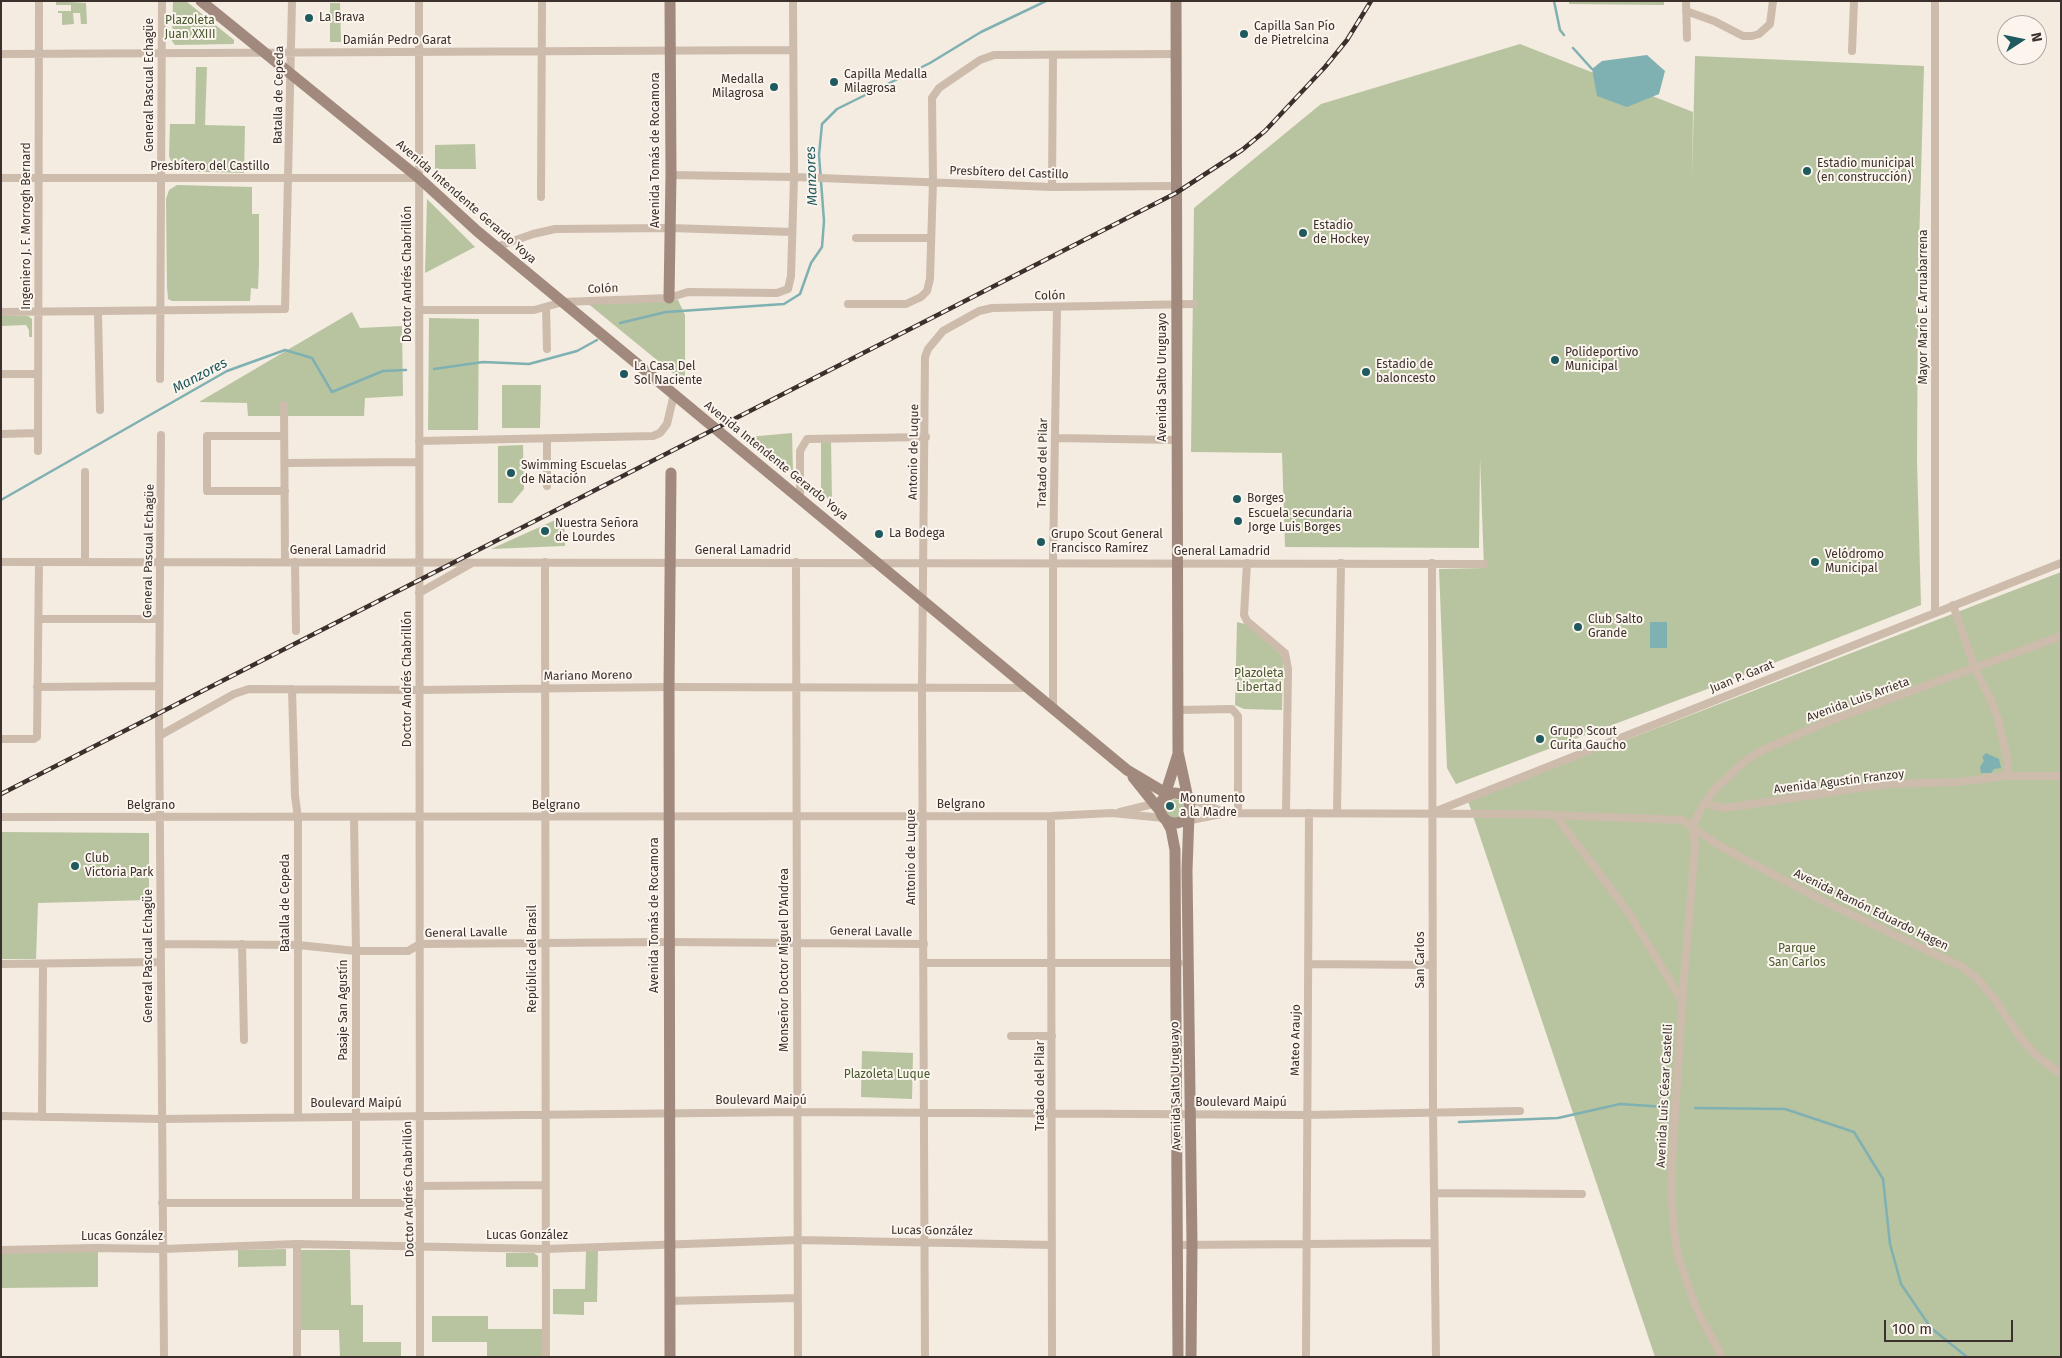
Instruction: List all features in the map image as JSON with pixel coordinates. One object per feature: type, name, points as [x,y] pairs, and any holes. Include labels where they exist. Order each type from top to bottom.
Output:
[{"type":"main road","name":"Avenida Intendente Gerardo Yoya","points":[[200,1],[420,178],[496,247],[1127,770],[1163,805]]},
{"type":"main road","name":"Avenida Tomás de Rocamora","points":[[669,298],[671,175],[670,1]]},
{"type":"main road","name":"Avenida Salto Uruguayo","points":[[1176,1],[1178,752],[1186,809],[1177,1114],[1178,1357]]},
{"type":"main road","name":"Avenida Tomás de Rocamora","points":[[670,1357],[668,1245],[668,817],[671,473]]},
{"type":"main road","name":"Avenida Salto Uruguayo","points":[[1178,752],[1163,805],[1175,850],[1190,1114],[1191,1357]]},
{"type":"main road","points":[[1174,793],[1186,809],[1172,823],[1163,805],[1174,793]]},
{"type":"street","name":"Ingeniero J. F. Morrogh Bernard","points":[[38,1],[38,451]]},
{"type":"street","name":"General Pascual Echagüe","points":[[160,379],[162,1]]},
{"type":"street","name":"Batalla de Cepeda","points":[[160,311],[285,309],[292,75],[292,1]]},
{"type":"street","name":"Doctor Andrés Chabrillón","points":[[419,1],[420,1357]]},
{"type":"street","points":[[542,1],[542,197]]},
{"type":"street","points":[[496,247],[555,229],[670,228],[792,232],[794,177],[793,1]]},
{"type":"street","points":[[1686,1],[1687,38]]},
{"type":"street","points":[[1686,11],[1714,21],[1743,36],[1752,36],[1759,34],[1770,24],[1773,1]]},
{"type":"street","points":[[1852,51],[1854,1]]},
{"type":"street","name":"Mayor Mario E. Arruabarrena","points":[[1935,1],[1935,612]]},
{"type":"street","name":"Damián Pedro Garat","points":[[1,54],[793,50]]},
{"type":"street","points":[[848,304],[906,304],[927,291],[930,279],[932,98],[940,88],[980,60],[994,56],[1176,54]]},
{"type":"street","points":[[1052,187],[1053,56]]},
{"type":"street","points":[[671,175],[794,177]]},
{"type":"street","name":"Presbítero del Castillo","points":[[794,177],[1052,187],[1176,186]]},
{"type":"street","name":"Presbítero del Castillo","points":[[1,178],[420,178]]},
{"type":"street","name":"Colón","points":[[419,310],[534,310],[563,302],[669,298],[688,292],[777,293],[788,289],[791,276],[792,232]]},
{"type":"street","points":[[856,238],[931,238]]},
{"type":"street","name":"Colón","points":[[925,357],[928,349],[943,331],[979,311],[992,308],[1194,304]]},
{"type":"street","points":[[546,307],[547,349]]},
{"type":"street","name":"Tratado del Pilar","points":[[1053,709],[1057,307]]},
{"type":"street","points":[[1,312],[160,311]]},
{"type":"street","points":[[98,312],[100,410]]},
{"type":"street","name":"Antonio de Luque","points":[[925,357],[926,437],[922,687],[925,1357]]},
{"type":"street","points":[[1,374],[38,374]]},
{"type":"street","points":[[419,441],[653,436],[660,432],[667,424],[674,394]]},
{"type":"street","points":[[284,405],[285,562]]},
{"type":"street","points":[[1,434],[38,433]]},
{"type":"street","name":"General Pascual Echagüe","points":[[161,434],[159,817],[164,1357]]},
{"type":"street","points":[[284,436],[207,436],[207,491],[285,491]]},
{"type":"street","points":[[800,498],[800,451],[807,439],[926,437]]},
{"type":"street","points":[[1055,438],[1177,440]]},
{"type":"street","points":[[547,439],[547,486]]},
{"type":"street","points":[[285,463],[419,462]]},
{"type":"street","points":[[85,472],[85,562]]},
{"type":"street","name":"General Lamadrid","points":[[1,562],[1247,562],[1484,564]]},
{"type":"street","points":[[1,739],[36,739],[39,562]]},
{"type":"street","points":[[295,562],[296,631]]},
{"type":"street","points":[[419,593],[474,562]]},
{"type":"street","name":"República del Brasil","points":[[546,562],[544,817],[546,1357]]},
{"type":"street","name":"Monseñor Doctor Miguel D'Andrea","points":[[796,562],[798,1357]]},
{"type":"street","points":[[1247,562],[1244,616],[1284,654],[1288,669],[1286,813]]},
{"type":"street","points":[[1337,813],[1341,563]]},
{"type":"street","name":"San Carlos","points":[[1432,563],[1433,1112],[1436,1357]]},
{"type":"street","name":"Juan P. Garat","points":[[1432,812],[2061,563]]},
{"type":"street","points":[[1954,605],[1975,669],[1990,698],[1998,719],[2008,762],[2007,776]]},
{"type":"street","points":[[39,619],[159,619]]},
{"type":"street","name":"Avenida Luis Arrieta","points":[[1692,827],[1704,803],[1716,788],[1745,761],[1761,751],[1824,723],[2061,636]]},
{"type":"street","points":[[37,687],[159,686]]},
{"type":"street","name":"Mariano Moreno","points":[[160,736],[234,694],[249,689],[1028,688]]},
{"type":"street","name":"Batalla de Cepeda","points":[[292,689],[295,796],[298,818],[298,1116]]},
{"type":"street","points":[[1179,710],[1232,709],[1238,716],[1238,813]]},
{"type":"street","name":"Avenida Agustín Franzoy","points":[[1704,803],[1722,808],[1732,808],[1887,784],[1958,782],[2007,776],[2061,776]]},
{"type":"street","name":"Belgrano","points":[[1,817],[1051,816],[1112,813],[1163,805]]},
{"type":"street","name":"Belgrano","points":[[1112,813],[1163,805]]},
{"type":"street","points":[[1186,809],[1226,813],[1432,812]]},
{"type":"street","points":[[1186,809],[1226,813]]},
{"type":"street","name":"Avenida Ramón Eduardo Hagen","points":[[1432,812],[1682,820],[1720,846],[1823,901],[1962,967],[1977,978],[1996,1001],[2019,1036],[2048,1065],[2061,1074]]},
{"type":"street","name":"Mateo Araujo","points":[[1306,1357],[1309,813]]},
{"type":"street","points":[[1555,815],[1629,913],[1682,1001]]},
{"type":"street","name":"Tratado del Pilar","points":[[1051,816],[1052,1357]]},
{"type":"street","name":"Pasaje San Agustín","points":[[354,817],[356,1203]]},
{"type":"street","name":"Avenida Luis César Castelli","points":[[1692,827],[1695,846],[1682,1001],[1672,1160],[1674,1231],[1678,1256],[1696,1308],[1722,1357]]},
{"type":"street","name":"General Lavalle","points":[[161,944],[298,945],[356,951],[408,951],[420,944],[797,942],[924,944]]},
{"type":"street","points":[[242,944],[244,1040]]},
{"type":"street","points":[[1,964],[160,962]]},
{"type":"street","points":[[924,963],[1182,963]]},
{"type":"street","points":[[42,1116],[43,964]]},
{"type":"street","points":[[1308,964],[1433,965]]},
{"type":"street","points":[[1011,1036],[1052,1036]]},
{"type":"street","name":"Boulevard Maipú","points":[[1,1116],[161,1119],[545,1113],[1053,1112],[1307,1114],[1520,1111]]},
{"type":"street","points":[[420,1186],[546,1185]]},
{"type":"street","points":[[1434,1193],[1582,1194]]},
{"type":"street","points":[[162,1203],[420,1203]]},
{"type":"street","name":"Lucas González","points":[[1,1250],[297,1244],[545,1248],[798,1240],[1052,1245]]},
{"type":"street","points":[[297,1244],[297,1357]]},
{"type":"street","points":[[1178,1245],[1434,1244]]},
{"type":"street","points":[[669,1300],[797,1298]]},
{"type":"green space","points":[[56,1],[86,3],[87,24],[81,24],[80,13],[73,13],[74,24],[62,25],[62,13],[58,13],[58,11],[71,11],[71,5],[56,5]]},
{"type":"green space","name":"Plazoleta Juan XXIII","points":[[173,1],[186,1],[234,40],[234,43],[175,45],[172,41]]},
{"type":"green space","points":[[1569,1],[1664,1],[1664,5],[1569,4]]},
{"type":"green space","points":[[330,3],[340,3],[341,42],[330,42]]},
{"type":"green space","points":[[1520,44],[1693,112],[1692,181],[1695,56],[1924,66],[1918,283],[1917,461],[1921,605],[1718,685],[1456,784],[1447,768],[1439,569],[1484,568],[1480,458],[1479,548],[1285,547],[1282,453],[1191,452],[1194,208],[1321,104]]},
{"type":"green space","points":[[196,67],[207,67],[205,125],[245,126],[244,173],[175,171],[169,156],[170,124],[195,124]]},
{"type":"green space","points":[[475,144],[476,169],[435,169],[435,145]]},
{"type":"green space","points":[[177,185],[252,187],[252,214],[259,214],[259,264],[258,289],[251,288],[250,301],[172,301],[168,299],[166,199],[169,190]]},
{"type":"green space","points":[[427,199],[475,247],[425,273]]},
{"type":"green space","points":[[678,300],[685,315],[685,383],[586,302]]},
{"type":"green space","points":[[352,312],[360,328],[402,326],[403,396],[365,398],[364,416],[248,416],[247,403],[199,402]]},
{"type":"green space","points":[[1,316],[28,316],[32,319],[32,337],[29,337],[29,330],[26,325],[1,326]]},
{"type":"green space","points":[[429,318],[479,319],[478,430],[428,430]]},
{"type":"green space","points":[[502,385],[541,385],[540,428],[502,428]]},
{"type":"green space","points":[[792,433],[793,471],[748,437]]},
{"type":"green space","points":[[821,440],[831,440],[832,502],[821,493]]},
{"type":"green space","name":"Swimming Escuelas de Natación","points":[[523,445],[524,489],[512,503],[498,503],[498,446]]},
{"type":"green space","points":[[564,516],[565,546],[491,549]]},
{"type":"green space","name":"Parque San Carlos","points":[[2061,572],[2061,1357],[1655,1357],[1468,801]]},
{"type":"green space","name":"Plazoleta Libertad","points":[[1237,622],[1245,624],[1266,639],[1283,657],[1282,710],[1244,709],[1235,705]]},
{"type":"green space","points":[[1171,799],[1179,799],[1185,805],[1185,813],[1179,819],[1171,819],[1165,813],[1165,805]]},
{"type":"green space","name":"Club Victoria Park","points":[[1,832],[149,833],[149,900],[38,903],[36,959],[1,959]]},
{"type":"green space","name":"Plazoleta Luque","points":[[862,1051],[913,1053],[912,1099],[861,1097]]},
{"type":"green space","points":[[286,1249],[286,1266],[238,1267],[238,1250]]},
{"type":"green space","points":[[301,1250],[350,1250],[351,1305],[363,1305],[363,1342],[401,1342],[401,1357],[340,1357],[339,1330],[301,1330]]},
{"type":"green space","points":[[586,1250],[598,1250],[597,1302],[584,1302],[584,1315],[553,1314],[553,1289],[585,1289]]},
{"type":"green space","points":[[98,1251],[98,1287],[1,1288],[1,1252]]},
{"type":"green space","points":[[506,1253],[534,1253],[538,1256],[538,1267],[506,1267]]},
{"type":"green space","points":[[432,1316],[488,1316],[488,1329],[542,1329],[542,1357],[487,1357],[487,1342],[432,1342]]},
{"type":"water","points":[[1647,55],[1665,71],[1659,94],[1627,107],[1597,96],[1592,69],[1602,61]]},
{"type":"water","points":[[1650,622],[1667,622],[1667,648],[1650,648]]},
{"type":"water","points":[[1986,753],[1999,759],[2001,768],[1994,769],[1991,773],[1981,773],[1980,767],[1984,761],[1982,757]]},
{"type":"waterway","name":"Manzores","points":[[620,323],[666,312],[784,304],[800,294],[811,263],[822,247],[824,221],[819,155],[822,124],[837,109],[930,63],[981,32],[1046,1]]},
{"type":"waterway","points":[[1554,1],[1560,30],[1564,35]]},
{"type":"waterway","points":[[1573,48],[1592,69]]},
{"type":"waterway","name":"Manzores","points":[[434,369],[483,362],[529,364],[577,351],[597,340]]},
{"type":"waterway","name":"Manzores","points":[[1,500],[227,371],[285,350],[312,358],[332,392],[383,371],[406,370]]},
{"type":"waterway","points":[[1459,1122],[1558,1118],[1620,1104],[1666,1107]]},
{"type":"waterway","points":[[1695,1108],[1785,1109],[1854,1132],[1883,1179],[1890,1244],[1901,1284],[1931,1328],[1967,1357]]},
{"type":"railway","points":[[1,794],[1176,193],[1242,150],[1265,131],[1325,67],[1347,40],[1371,1]]},
{"type":"place","name":"La Brava","points":[[309,18]]},
{"type":"place","name":"Capilla San Pío de Pietrelcina","points":[[1244,34]]},
{"type":"place","name":"Capilla Medalla Milagrosa","points":[[834,82]]},
{"type":"place","name":"Medalla Milagrosa","points":[[774,87]]},
{"type":"place","name":"Estadio municipal (en construcción)","points":[[1807,171]]},
{"type":"place","name":"Estadio de Hockey","points":[[1303,233]]},
{"type":"place","name":"Polideportivo Municipal","points":[[1555,360]]},
{"type":"place","name":"Estadio de baloncesto","points":[[1366,372]]},
{"type":"place","name":"La Casa Del Sol Naciente","points":[[624,374]]},
{"type":"place","name":"Swimming Escuelas de Natación","points":[[511,473]]},
{"type":"place","name":"Borges","points":[[1237,499]]},
{"type":"place","name":"Escuela secundaria Jorge Luis Borges","points":[[1238,521]]},
{"type":"place","name":"Nuestra Señora de Lourdes","points":[[545,531]]},
{"type":"place","name":"La Bodega","points":[[879,534]]},
{"type":"place","name":"Grupo Scout General Francisco Ramírez","points":[[1041,542]]},
{"type":"place","name":"Velódromo Municipal","points":[[1815,562]]},
{"type":"place","name":"Club Salto Grande","points":[[1578,627]]},
{"type":"place","name":"Grupo Scout Curita Gaucho","points":[[1540,739]]},
{"type":"place","name":"Monumento a la Madre","points":[[1170,806]]},
{"type":"place","name":"Club Victoria Park","points":[[75,866]]}]
